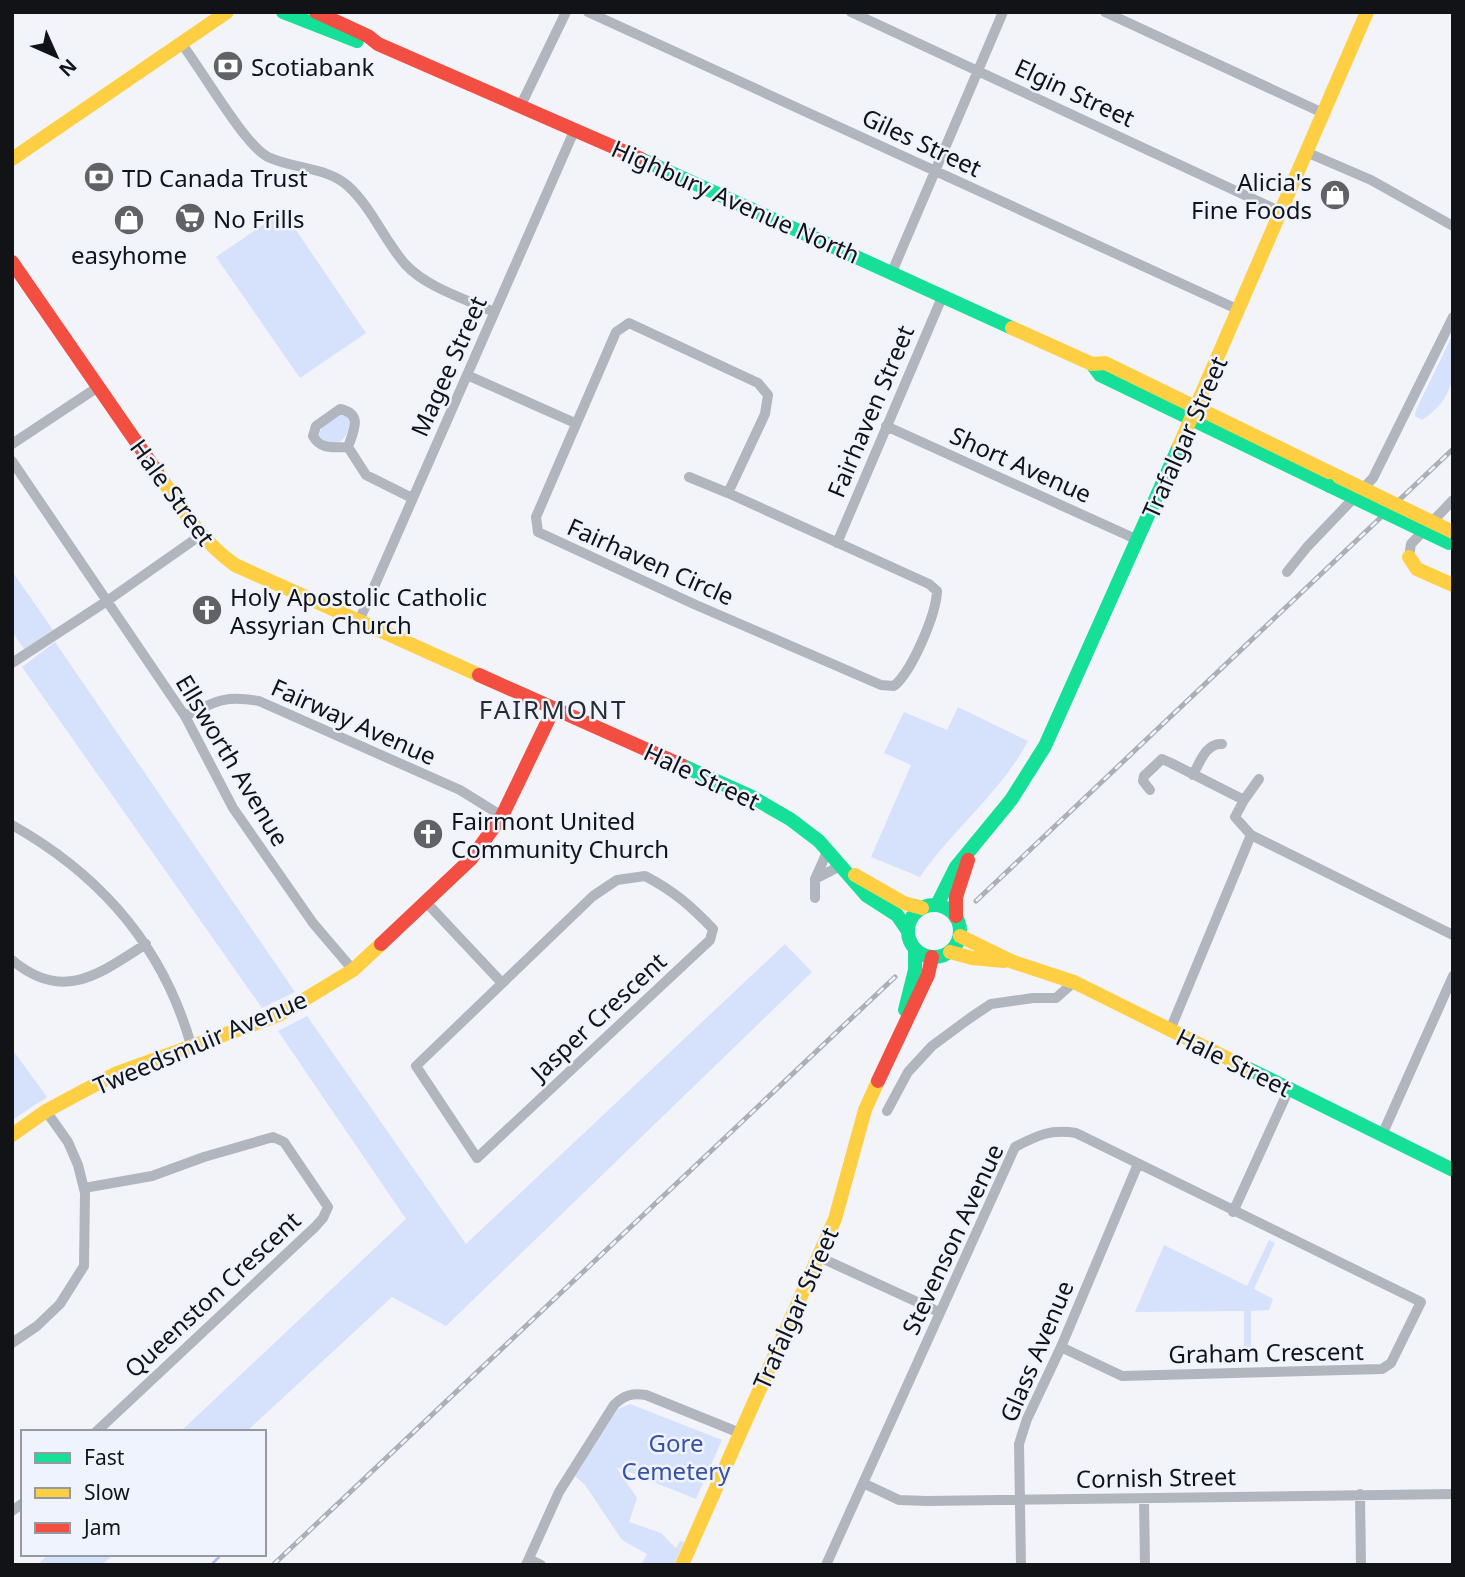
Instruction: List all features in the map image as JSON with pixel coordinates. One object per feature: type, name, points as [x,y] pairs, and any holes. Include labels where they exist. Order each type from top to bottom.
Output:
[{"type":"main road","points":[[187,39],[207,12]]},
{"type":"main road","points":[[12,159],[227,12]]},
{"type":"main road","name":"Highbury Avenue North","points":[[283,12],[367,45],[378,44]]},
{"type":"main road","name":"Highbury Avenue North","points":[[316,12],[368,36],[378,44],[521,104],[1092,364],[1105,363],[1197,406],[1334,481],[1451,540]]},
{"type":"main road","name":"Trafalgar Street","points":[[929,906],[945,893],[956,867],[1011,800],[1045,746],[1191,421],[1366,12]]},
{"type":"main road","name":"Hale Street","points":[[12,262],[214,550],[235,565],[752,797],[790,819],[828,850],[866,895],[897,915],[908,931]]},
{"type":"main road","name":"Highbury Avenue North","points":[[1092,364],[1100,375],[1191,421],[1334,481]]},
{"type":"main road","points":[[1409,557],[1417,569],[1453,585]]},
{"type":"main road","name":"Tweedsmuir Avenue","points":[[12,1135],[46,1111],[117,1073],[279,1015],[353,970],[471,859],[502,816],[554,708]]},
{"type":"main road","name":"Trafalgar Street","points":[[956,916],[956,897],[973,846]]},
{"type":"main road","name":"Hale Street","points":[[845,868],[904,903],[929,906]]},
{"type":"main road","points":[[929,906],[951,911],[956,916],[960,925],[960,936],[957,945],[950,952],[932,957],[915,949],[908,931],[912,918],[929,906]]},
{"type":"main road","name":"Hale Street","points":[[960,936],[1013,962],[1074,982],[1453,1170]]},
{"type":"main road","name":"Trafalgar Street","points":[[895,1046],[915,970],[915,949]]},
{"type":"main road","name":"Hale Street","points":[[950,952],[972,958],[1013,962]]},
{"type":"main road","name":"Trafalgar Street","points":[[682,1565],[835,1219],[866,1110],[928,975],[932,957]]},
{"type":"street","points":[[521,104],[566,12]]},
{"type":"street","name":"Giles Street","points":[[588,12],[1239,310]]},
{"type":"street","name":"Elgin Street","points":[[850,12],[1281,212]]},
{"type":"street","points":[[892,272],[1003,12]]},
{"type":"street","points":[[1105,12],[1323,113]]},
{"type":"street","points":[[187,39],[251,143],[267,157],[327,174],[346,184],[406,264],[424,280],[495,312]]},
{"type":"street","name":"Magee Street","points":[[359,621],[575,129]]},
{"type":"street","points":[[1306,152],[1371,180],[1453,226]]},
{"type":"street","name":"Fairhaven Street","points":[[837,542],[943,296]]},
{"type":"street","points":[[1287,572],[1307,547],[1373,478],[1453,317]]},
{"type":"street","name":"Fairhaven Circle","points":[[629,323],[645,328],[758,383],[768,395],[765,414],[727,492],[929,584],[937,591],[937,606],[905,677],[894,686],[881,685],[696,605],[538,532],[536,517],[575,423],[616,332],[629,323]]},
{"type":"street","points":[[467,375],[575,423]]},
{"type":"street","points":[[12,444],[98,387]]},
{"type":"street","points":[[340,409],[349,411],[356,418],[348,447],[326,447],[317,443],[313,436],[316,426],[340,409]]},
{"type":"street","name":"Short Avenue","points":[[886,426],[1138,540]]},
{"type":"street","points":[[348,447],[366,475],[412,498]]},
{"type":"street","name":"Ellsworth Avenue","points":[[12,461],[185,716],[233,808],[313,923],[353,970]]},
{"type":"street","points":[[689,477],[727,492]]},
{"type":"street","points":[[1409,557],[1411,544],[1453,500]]},
{"type":"street","points":[[12,663],[201,535]]},
{"type":"street","name":"Fairway Avenue","points":[[185,716],[218,700],[238,697],[259,701],[460,790],[502,816]]},
{"type":"street","points":[[1193,775],[1210,747],[1222,744]]},
{"type":"street","points":[[1150,790],[1143,781],[1144,776],[1162,759],[1244,800]]},
{"type":"street","points":[[1259,779],[1235,817],[1251,835],[1453,935]]},
{"type":"street","points":[[12,825],[65,859],[126,916],[146,944],[172,991],[191,1045]]},
{"type":"street","points":[[1170,1030],[1251,835]]},
{"type":"street","points":[[815,898],[815,880],[828,850]]},
{"type":"street","points":[[815,880],[845,868]]},
{"type":"street","name":"Jasper Crescent","points":[[645,876],[672,890],[713,929],[710,940],[477,1157],[416,1066],[502,983],[593,896],[617,880],[645,876]]},
{"type":"street","points":[[425,901],[502,983]]},
{"type":"street","points":[[12,960],[26,972],[50,981],[72,983],[99,975],[146,944]]},
{"type":"street","points":[[1382,1135],[1453,976]]},
{"type":"street","points":[[887,1111],[908,1072],[932,1046],[970,1018],[991,1004],[1033,998],[1056,998],[1074,982]]},
{"type":"street","points":[[1233,1212],[1289,1089]]},
{"type":"street","points":[[12,1343],[37,1326],[60,1304],[84,1266],[84,1188],[78,1164],[68,1142],[46,1111]]},
{"type":"street","name":"Stevenson Avenue","points":[[827,1565],[1015,1147],[1038,1135],[1057,1130],[1076,1133],[1233,1212],[1406,1294]]},
{"type":"street","name":"Queenston Crescent","points":[[84,1188],[152,1176],[204,1157],[273,1137],[284,1142],[328,1207],[323,1218],[314,1227],[98,1430]]},
{"type":"street","name":"Glass Avenue","points":[[1021,1565],[1019,1444],[1027,1419],[1061,1347],[1138,1164]]},
{"type":"street","name":"Stevenson Avenue","points":[[817,1256],[939,1311]]},
{"type":"street","name":"Graham Crescent","points":[[1061,1347],[1122,1376],[1382,1369],[1391,1363],[1421,1302],[1406,1294]]},
{"type":"street","points":[[541,1565],[528,1562],[559,1492],[607,1415],[621,1398],[636,1394],[646,1395],[740,1433]]},
{"type":"street","name":"Cornish Street","points":[[863,1483],[899,1500],[1453,1494]]},
{"type":"street","points":[[1360,1494],[1361,1565]]},
{"type":"street","points":[[1144,1499],[1145,1565]]},
{"type":"green space","points":[[283,211],[366,333],[300,378],[216,257]]},
{"type":"green space","points":[[1453,334],[1453,372],[1448,392],[1434,411],[1422,420],[1415,416],[1416,410]]},
{"type":"green space","points":[[341,414],[346,416],[351,425],[342,440],[329,443],[319,435],[322,427]]},
{"type":"green space","points":[[12,571],[53,630],[24,649],[12,631]]},
{"type":"green space","points":[[55,642],[295,992],[262,1008],[22,667]]},
{"type":"green space","points":[[958,707],[1028,741],[991,794],[920,877],[871,857],[911,765],[884,753],[904,712],[947,730]]},
{"type":"green space","points":[[785,944],[812,972],[446,1326],[392,1297],[248,1430],[182,1430],[406,1219],[278,1031],[307,1016],[466,1244]]},
{"type":"green space","points":[[12,1049],[47,1097],[12,1120]]},
{"type":"green space","points":[[1269,1240],[1275,1243],[1254,1289],[1273,1299],[1269,1310],[1251,1311],[1251,1362],[1244,1362],[1244,1311],[1135,1312],[1164,1245],[1247,1286]]},
{"type":"green space","name":"Gore Cemetery","points":[[630,1404],[722,1440],[696,1499],[616,1467],[637,1498],[629,1522],[661,1533],[676,1548],[680,1541],[684,1542],[674,1565],[641,1565],[647,1554],[622,1540],[585,1485],[575,1476],[618,1409]]},
{"type":"green space","points":[[47,1556],[112,1556],[102,1565],[37,1565]]},
{"type":"waterway","points":[[211,1565],[220,1556]]},
{"type":"railway","points":[[976,901],[1453,449]]},
{"type":"railway","points":[[273,1565],[895,977]]},
{"type":"traffic: fast","points":[[283,12],[357,41]]},
{"type":"traffic: fast","points":[[641,159],[1012,328]]},
{"type":"traffic: fast","points":[[1092,364],[1100,375],[1330,486]]},
{"type":"traffic: fast","points":[[937,905],[956,867],[1011,800],[1045,746],[1179,446]]},
{"type":"traffic: fast","points":[[1330,486],[1449,543]]},
{"type":"traffic: fast","points":[[681,765],[752,797],[790,819],[819,841],[866,895],[897,915],[908,931]]},
{"type":"traffic: fast","points":[[934,905],[944,907],[952,913],[958,921],[960,931],[958,941],[952,949],[944,955],[934,957],[924,955],[916,949],[910,941],[908,931],[910,921],[916,913],[924,907],[934,905]]},
{"type":"traffic: fast","points":[[905,1010],[915,970],[915,949]]},
{"type":"traffic: fast","points":[[1247,1068],[1453,1170]]},
{"type":"traffic: slow","points":[[12,159],[227,12]]},
{"type":"traffic: slow","points":[[1179,446],[1367,12]]},
{"type":"traffic: slow","points":[[1012,328],[1092,364],[1105,363],[1339,477]]},
{"type":"traffic: slow","points":[[157,472],[201,534],[235,565],[479,675]]},
{"type":"traffic: slow","points":[[1339,477],[1453,532]]},
{"type":"traffic: slow","points":[[1409,557],[1417,569],[1453,585]]},
{"type":"traffic: slow","points":[[855,875],[904,903],[922,908]]},
{"type":"traffic: slow","points":[[960,936],[1013,962],[1074,982],[1247,1068]]},
{"type":"traffic: slow","points":[[12,1135],[46,1111],[117,1073],[279,1015],[353,970],[381,944]]},
{"type":"traffic: slow","points":[[950,952],[972,958],[1004,961]]},
{"type":"traffic: slow","points":[[682,1565],[835,1219],[865,1110],[878,1081]]},
{"type":"traffic: jam","points":[[316,12],[368,36],[378,44],[641,159]]},
{"type":"traffic: jam","points":[[12,262],[157,472]]},
{"type":"traffic: jam","points":[[479,675],[681,765]]},
{"type":"traffic: jam","points":[[381,944],[471,859],[502,816],[554,708]]},
{"type":"traffic: jam","points":[[956,916],[956,897],[968,860]]},
{"type":"traffic: jam","points":[[878,1081],[928,975],[932,957]]},
{"type":"place","name":"Scotiabank","points":[[228,66]]},
{"type":"place","name":"TD Canada Trust","points":[[99,177]]},
{"type":"place","name":"Alicia's Fine Foods","points":[[1335,195]]},
{"type":"place","name":"No Frills","points":[[190,218]]},
{"type":"place","name":"easyhome","points":[[129,220]]},
{"type":"place","name":"Holy Apostolic Catholic Assyrian Church","points":[[207,610]]},
{"type":"place","name":"Fairmont United Community Church","points":[[428,834]]},
{"type":"district","name":"FAIRMONT","points":[[553,709]]}]
